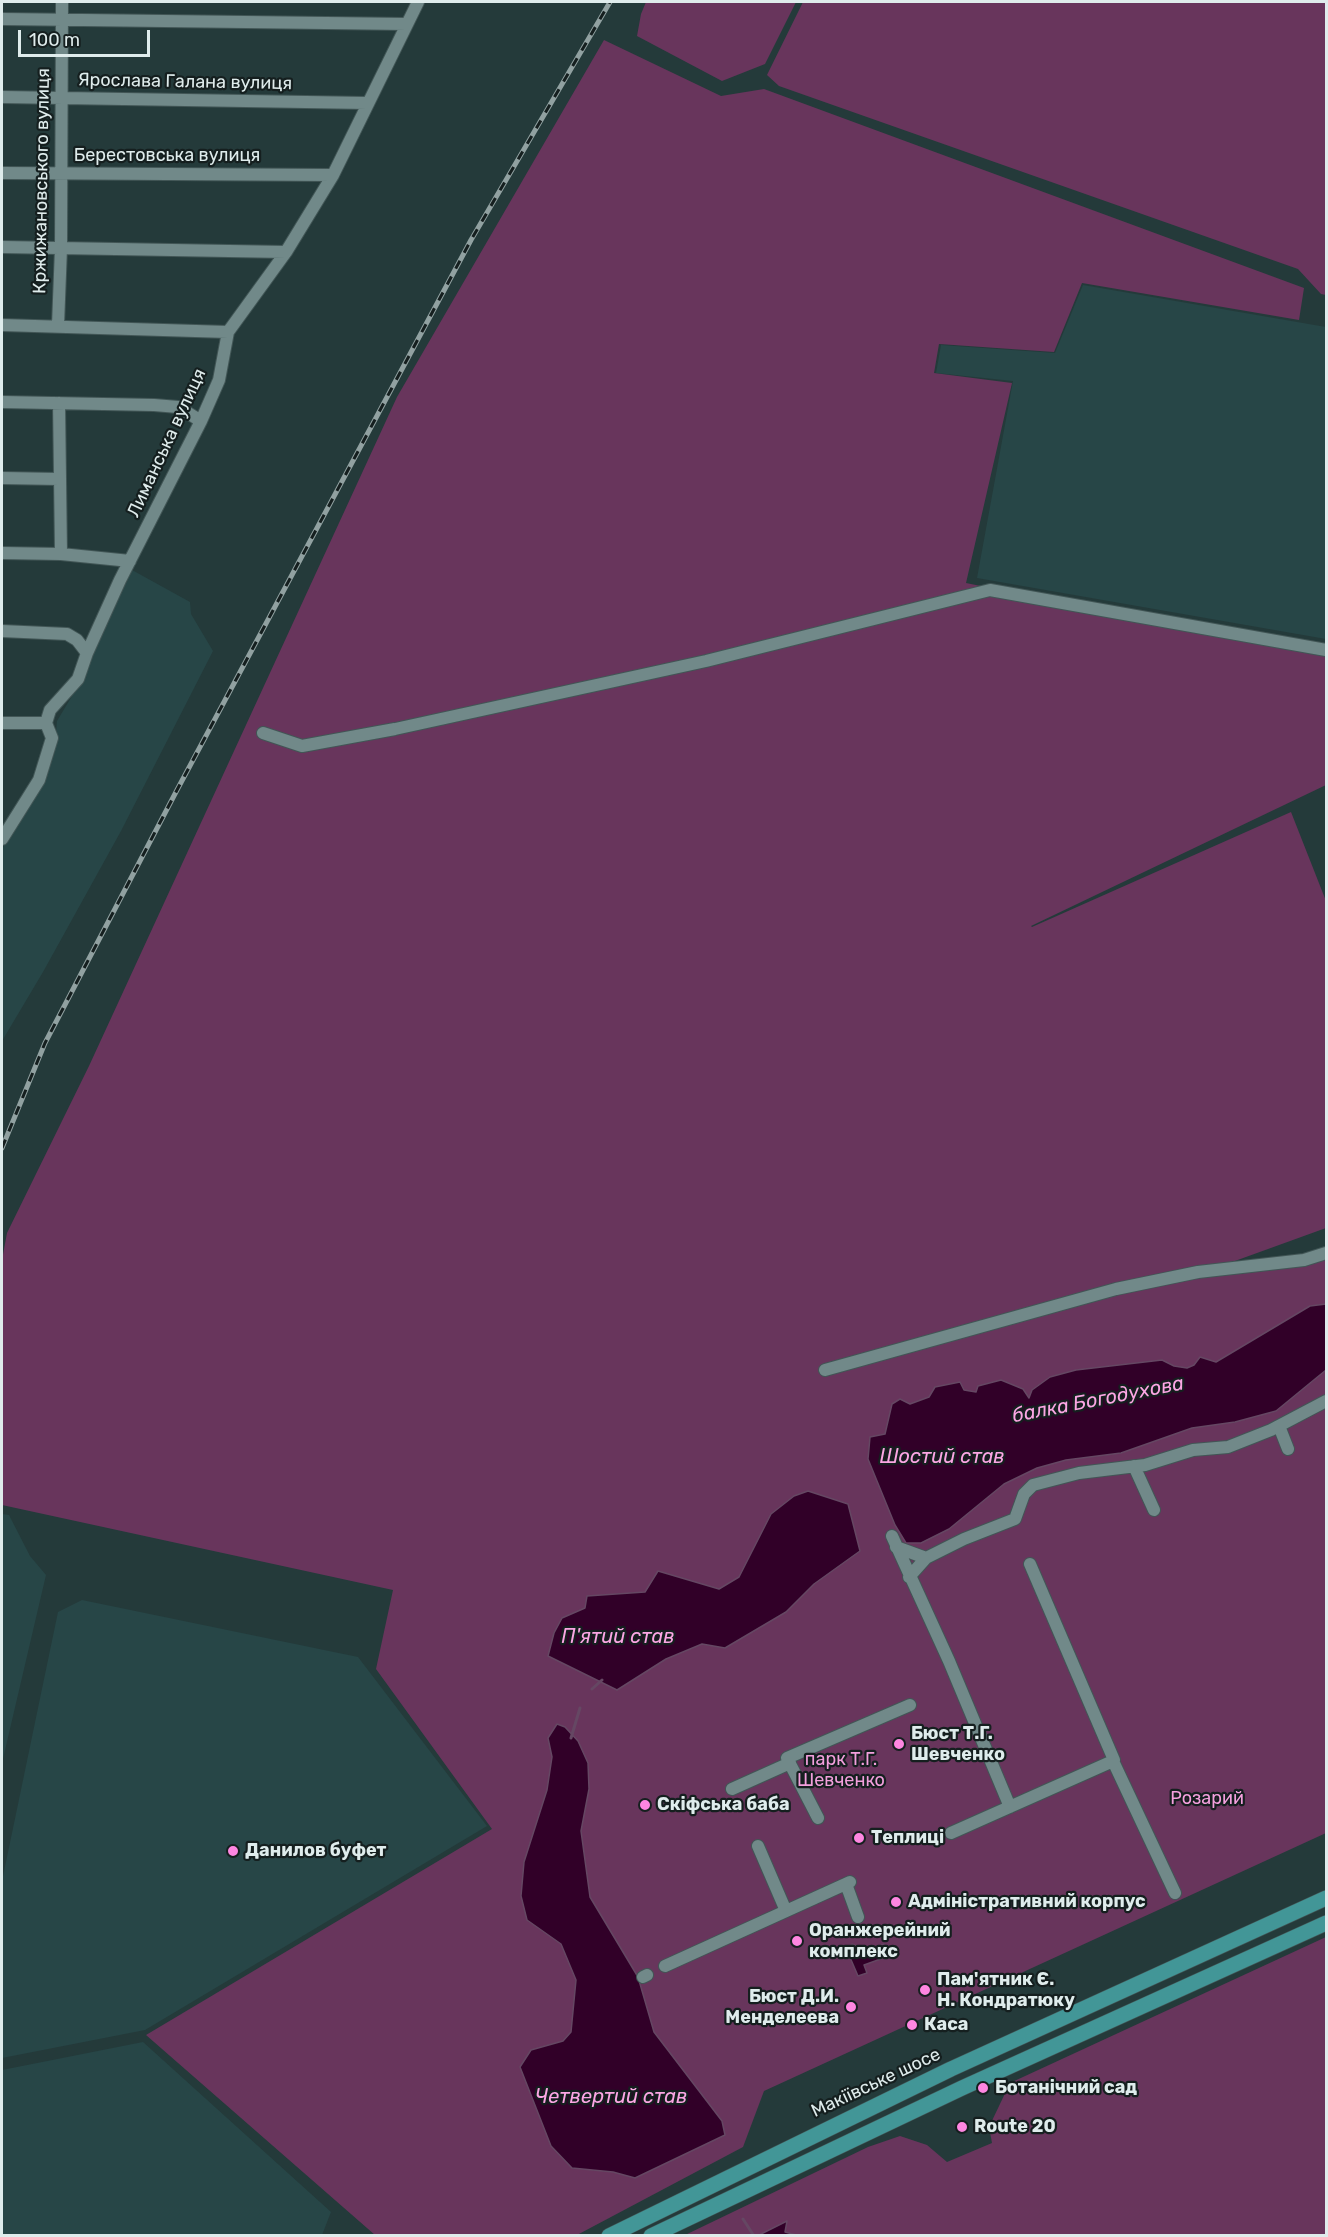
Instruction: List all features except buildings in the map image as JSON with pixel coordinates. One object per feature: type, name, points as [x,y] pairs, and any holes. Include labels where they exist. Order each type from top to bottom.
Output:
[{"type":"main road","name":"Макіївське шосе","points":[[609,2235],[932,2078],[1326,1898]]},
{"type":"main road","points":[[651,2235],[952,2093],[1326,1923]]},
{"type":"street","name":"Кржижановського вулиця","points":[[58,326],[61,248],[62,2]]},
{"type":"street","name":"Лиманська вулиця","points":[[46,723],[50,710],[78,679],[87,653],[130,561],[201,421],[219,380],[228,332],[286,252],[333,175],[418,2]]},
{"type":"street","points":[[2,19],[407,24]]},
{"type":"street","name":"Ярослава Галана вулиця","points":[[2,97],[367,103]]},
{"type":"street","name":"Берестовська вулиця","points":[[2,174],[333,175]]},
{"type":"street","points":[[2,247],[286,252]]},
{"type":"street","points":[[2,325],[228,332]]},
{"type":"street","points":[[2,402],[178,407],[201,421]]},
{"type":"street","points":[[58,403],[61,554]]},
{"type":"street","points":[[2,478],[59,479]]},
{"type":"street","points":[[2,553],[61,554],[130,561]]},
{"type":"street","points":[[263,733],[302,746],[395,729],[706,662],[990,590],[1326,650]]},
{"type":"street","points":[[2,631],[67,634],[77,640],[87,653]]},
{"type":"street","points":[[2,723],[46,723],[52,738],[39,780],[2,839]]},
{"type":"street","points":[[2,817],[16,818]]},
{"type":"street","points":[[825,1370],[1116,1289],[1198,1272],[1304,1260],[1326,1253]]},
{"type":"street","points":[[909,1577],[926,1558],[964,1539],[1015,1519],[1024,1494],[1033,1485],[1079,1473],[1134,1466],[1193,1450],[1228,1447],[1279,1426],[1326,1401]]},
{"type":"street","points":[[1279,1426],[1288,1449]]},
{"type":"street","points":[[1134,1466],[1154,1510]]},
{"type":"street","points":[[926,1558],[894,1541],[959,1683],[1010,1807]]},
{"type":"street","points":[[1030,1564],[1114,1760]]},
{"type":"street","points":[[818,1818],[788,1758],[910,1705]]},
{"type":"street","points":[[951,1833],[1113,1761],[1175,1893]]},
{"type":"street","points":[[732,1789],[790,1763]]},
{"type":"street","points":[[758,1846],[786,1911]]},
{"type":"street","points":[[665,1968],[848,1883],[858,1917]]},
{"type":"shaded area","points":[[1083,285],[1326,327],[1326,639],[977,578],[1013,381],[936,373],[941,345],[1055,353]]},
{"type":"shaded area","points":[[132,570],[190,602],[191,614],[213,651],[121,831],[2,1041],[2,849],[54,755],[57,721],[78,686]]},
{"type":"shaded area","points":[[2,1514],[9,1515],[30,1556],[46,1575],[2,1763]]},
{"type":"shaded area","points":[[82,1600],[358,1657],[487,1826],[145,2030],[2,2058],[2,1881],[58,1612]]},
{"type":"shaded area","points":[[143,2042],[331,2212],[322,2235],[2,2235],[2,2070]]},
{"type":"green space","points":[[646,2],[796,2],[765,64],[722,81],[637,36]]},
{"type":"green space","points":[[803,2],[1326,2],[1326,295],[1321,294],[1298,269],[779,86],[767,75]]},
{"type":"green space","points":[[604,40],[721,96],[764,89],[1304,288],[1299,320],[1082,283],[1054,352],[939,344],[934,373],[1012,383],[966,583],[1326,656],[1326,785],[1031,926],[1291,812],[1326,901],[1326,1228],[1199,1274],[1326,1258],[1326,1833],[764,2091],[743,2147],[577,2235],[375,2235],[146,2035],[492,1829],[376,1669],[393,1590],[2,1505],[2,1260],[7,1233],[89,1066],[397,397]]},
{"type":"green space","points":[[1326,1937],[1326,2235],[683,2236],[868,2147],[900,2136],[927,2145],[947,2162],[992,2143],[989,2127],[1010,2083]]},
{"type":"water","name":"Шостий став","points":[[1326,1304],[1326,1370],[1276,1411],[1235,1422],[1192,1428],[1121,1453],[1066,1460],[1037,1468],[1004,1484],[949,1529],[921,1543],[906,1543],[895,1525],[868,1459],[870,1437],[885,1434],[892,1404],[900,1399],[910,1404],[929,1397],[935,1387],[960,1382],[964,1390],[976,1392],[978,1386],[1001,1380],[1023,1389],[1029,1398],[1032,1390],[1050,1377],[1076,1370],[1162,1360],[1174,1366],[1187,1368],[1194,1365],[1200,1357],[1216,1362],[1310,1306]]},
{"type":"water","name":"П'ятий став","points":[[808,1491],[848,1504],[860,1551],[814,1584],[786,1612],[725,1648],[702,1644],[666,1659],[617,1690],[548,1656],[554,1633],[562,1618],[585,1608],[587,1596],[645,1592],[658,1571],[719,1589],[739,1577],[771,1514],[794,1496]]},
{"type":"water","name":"Четвертий став","points":[[557,1724],[565,1727],[578,1741],[588,1763],[589,1789],[581,1831],[590,1897],[638,1977],[654,2032],[722,2121],[725,2135],[635,2178],[613,2172],[572,2168],[551,2146],[520,2067],[531,2050],[563,2041],[571,2032],[576,1980],[561,1944],[527,1920],[521,1896],[524,1862],[547,1790],[552,1757],[548,1738]]},
{"type":"water","points":[[852,1944],[867,1951],[884,1944],[889,1956],[864,1965],[867,1973],[858,1976],[846,1948]]},
{"type":"water","points":[[787,2221],[785,2232],[796,2235],[759,2235]]},
{"type":"waterway","name":"балка Богодухова","points":[[592,1689],[602,1680]]},
{"type":"waterway","name":"балка Богодухова","points":[[571,1738],[580,1708]]},
{"type":"waterway","name":"балка Богодухова","points":[[743,2219],[754,2236]]},
{"type":"railway","points":[[2,1148],[45,1043],[177,790],[471,240],[610,2]]},
{"type":"place","name":"Бюст Т.Г. Шевченко","points":[[899,1744]]},
{"type":"place","name":"Скіфська баба","points":[[645,1805]]},
{"type":"place","name":"Теплиці","points":[[859,1838]]},
{"type":"place","name":"Данилов буфет","points":[[233,1851]]},
{"type":"place","name":"Адміністративний корпус","points":[[896,1902]]},
{"type":"place","name":"Оранжерейний комплекс","points":[[797,1941]]},
{"type":"place","name":"Пам'ятник Є. Н. Кондратюку","points":[[925,1990]]},
{"type":"place","name":"Бюст Д.И. Менделеева","points":[[851,2007]]},
{"type":"place","name":"Каса","points":[[912,2025]]},
{"type":"place","name":"Ботанічний сад","points":[[983,2088]]},
{"type":"place","name":"Route 20","points":[[962,2127]]},
{"type":"park label","name":"парк Т.Г. Шевченко","points":[[841,1770]]},
{"type":"park label","name":"Розарий","points":[[1207,1799]]}]
